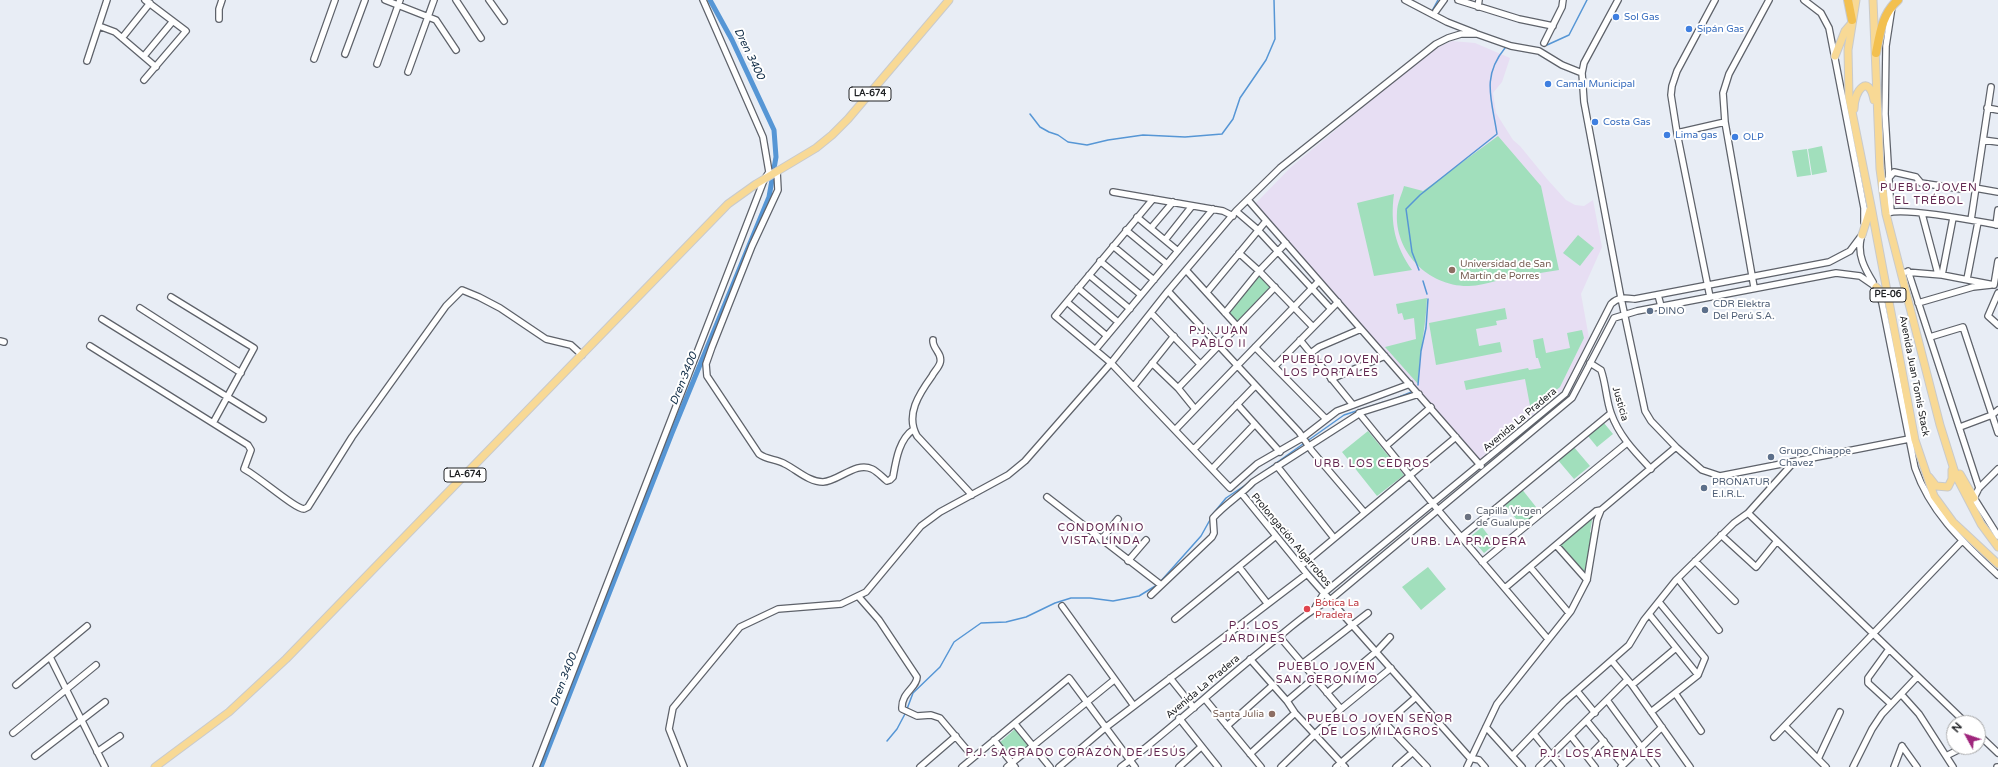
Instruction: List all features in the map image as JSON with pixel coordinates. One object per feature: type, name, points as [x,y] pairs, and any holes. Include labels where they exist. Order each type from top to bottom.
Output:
[{"type":"highway","points":[[1848,0],[1852,22]]},
{"type":"highway","points":[[1876,55],[1880,30],[1884,18],[1895,3]]},
{"type":"main road","name":"LA-674","points":[[155,767],[229,712],[286,659],[582,355],[708,223],[737,197],[766,177],[816,148],[848,119],[949,0]]},
{"type":"main road","name":"Avenida Juan Tomis Stack","points":[[1856,0],[1852,22],[1847,71],[1849,97],[1909,408],[1923,469],[1934,496],[1945,513],[1964,533],[1998,564]]},
{"type":"main road","name":"Avenida Juan Tomis Stack","points":[[1873,0],[1881,187],[1904,272],[1948,451],[1956,476],[1970,506],[1998,547]]},
{"type":"main road","points":[[1835,56],[1845,31],[1852,22]]},
{"type":"main road","points":[[1854,129],[1855,96],[1862,87],[1866,86],[1871,90],[1877,118]]},
{"type":"main road","name":"PE-06","points":[[1862,235],[1871,206]]},
{"type":"main road","name":"PE-06","points":[[1876,286],[1889,299]]},
{"type":"main road","points":[[1923,469],[1936,486],[1944,488],[1948,487],[1951,484],[1952,475],[1948,451]]},
{"type":"main road","points":[[1948,451],[1974,498]]},
{"type":"street","points":[[87,61],[108,0]]},
{"type":"street","points":[[219,19],[219,9],[222,0]]},
{"type":"street","points":[[314,59],[335,0]]},
{"type":"street","points":[[345,54],[365,0]]},
{"type":"street","points":[[385,0],[399,2],[436,20],[456,50]]},
{"type":"street","points":[[408,72],[434,0]]},
{"type":"street","points":[[456,0],[481,38]]},
{"type":"street","points":[[489,0],[504,21]]},
{"type":"street","points":[[536,767],[769,172],[763,137],[703,0]]},
{"type":"street","points":[[1405,0],[1447,22],[1511,46],[1538,52],[1562,65],[1582,73]]},
{"type":"street","points":[[1436,11],[1444,0]]},
{"type":"street","points":[[1458,0],[1478,7],[1553,26]]},
{"type":"street","points":[[1478,7],[1479,0]]},
{"type":"street","points":[[1544,43],[1562,7],[1563,0]]},
{"type":"street","points":[[1618,0],[1584,64],[1582,73],[1584,102],[1621,298],[1645,411],[1651,420],[1676,447],[1702,470],[1720,476],[1909,439]]},
{"type":"street","points":[[1710,297],[1677,134],[1671,95],[1673,80],[1715,0]]},
{"type":"street","points":[[1754,287],[1725,122],[1723,101],[1725,85],[1729,74],[1769,0]]},
{"type":"street","name":"Avenida Juan Tomis Stack","points":[[1804,0],[1821,13],[1825,19],[1835,56],[1864,208],[1860,248],[1862,262],[1876,286],[1882,303],[1915,468],[1926,495],[1937,513],[1962,541],[1998,575]]},
{"type":"street","points":[[122,38],[147,2],[186,31],[144,80]]},
{"type":"street","points":[[377,64],[399,2]]},
{"type":"street","name":"Avenida Juan Tomis Stack","points":[[1888,213],[1885,58],[1887,37],[1895,3]]},
{"type":"street","points":[[144,56],[173,21]]},
{"type":"street","points":[[99,26],[115,32],[156,67]]},
{"type":"street","points":[[1880,30],[1887,37]]},
{"type":"street","points":[[684,767],[669,730],[673,708],[740,627],[778,609],[841,604],[866,592],[921,526],[940,512],[1008,475],[1025,461],[1111,362],[1168,291],[1234,214],[1280,168],[1436,44],[1461,34],[1477,34]]},
{"type":"street","points":[[1876,55],[1885,58]]},
{"type":"street","points":[[1876,84],[1885,77]]},
{"type":"street","points":[[1971,220],[1991,87]]},
{"type":"street","points":[[1987,108],[1998,110]]},
{"type":"street","points":[[1677,134],[1725,122]]},
{"type":"street","points":[[1983,140],[1998,142]]},
{"type":"street","points":[[776,171],[778,190],[752,246],[712,347],[706,364],[706,376],[759,454],[784,464],[816,481],[829,481],[853,470],[866,467],[872,469],[887,480],[890,480],[893,477],[902,443],[906,436],[914,429]]},
{"type":"street","points":[[1881,187],[1894,172],[1916,177],[1920,183],[1961,189]]},
{"type":"street","points":[[1975,188],[1998,192]]},
{"type":"street","points":[[1113,192],[1234,214],[1257,230],[1331,309]]},
{"type":"street","points":[[1153,199],[1055,316],[1111,362],[1230,488],[1257,464],[1280,452],[1305,442],[1359,413],[1419,394]]},
{"type":"street","points":[[1248,200],[1431,407],[1484,470]]},
{"type":"street","points":[[1151,228],[1173,202]]},
{"type":"street","points":[[1165,240],[1192,206]]},
{"type":"street","points":[[1096,350],[1212,209]]},
{"type":"street","points":[[1888,213],[1895,211],[1971,220],[1997,225],[1998,210]]},
{"type":"street","points":[[1922,214],[1940,275]]},
{"type":"street","points":[[1137,217],[1178,251]]},
{"type":"street","points":[[1940,275],[1953,218]]},
{"type":"street","points":[[1206,292],[1266,220]]},
{"type":"street","points":[[1967,279],[1978,222]]},
{"type":"street","points":[[1126,230],[1167,264]]},
{"type":"street","points":[[1621,298],[1635,299],[1658,295],[1837,259],[1850,251],[1862,235]]},
{"type":"street","points":[[1225,313],[1259,271],[1286,243]]},
{"type":"street","points":[[1113,246],[1154,280]]},
{"type":"street","points":[[1239,253],[1259,271],[1313,327]]},
{"type":"street","points":[[1100,261],[1141,295]]},
{"type":"street","points":[[1996,284],[1998,261]]},
{"type":"street","points":[[1186,270],[1237,326]]},
{"type":"street","points":[[1607,312],[1614,318],[1661,306],[1754,287],[1844,272],[1860,276],[1876,286]]},
{"type":"street","points":[[1979,488],[1930,337],[1918,303],[1904,272],[1940,275],[1996,284]]},
{"type":"street","points":[[1089,275],[1130,309]]},
{"type":"street","points":[[1175,430],[1319,281]]},
{"type":"street","points":[[1918,303],[1973,287],[1996,284]]},
{"type":"street","points":[[1178,388],[1275,287]]},
{"type":"street","points":[[1078,288],[1118,322]]},
{"type":"street","points":[[90,346],[248,445],[251,450],[244,469],[274,489],[296,507],[304,509],[310,503],[352,436],[446,306],[462,290],[480,296],[546,339],[571,344],[582,355]]},
{"type":"street","points":[[1168,291],[1219,345],[1236,366],[1299,432],[1305,442],[1364,512]]},
{"type":"street","points":[[1998,293],[1988,316],[1998,325]]},
{"type":"street","points":[[1658,295],[1661,306]]},
{"type":"street","points":[[171,297],[254,348],[213,423]]},
{"type":"street","name":"Avenida La Pradera","points":[[1316,607],[1324,594],[1568,391],[1611,304],[1621,298]]},
{"type":"street","points":[[1067,302],[1107,336]]},
{"type":"street","points":[[1275,366],[1338,302]]},
{"type":"street","points":[[140,308],[240,373]]},
{"type":"street","points":[[1151,313],[1200,364]]},
{"type":"street","name":"Avenida La Pradera","points":[[1121,767],[1179,718],[1205,699],[1250,659],[1316,607],[1330,600],[1572,398],[1614,318]]},
{"type":"street","points":[[102,319],[263,419]]},
{"type":"street","points":[[1930,337],[1963,327],[1998,433]]},
{"type":"street","points":[[1310,353],[1361,329]]},
{"type":"street","points":[[1134,386],[1174,336]]},
{"type":"street","points":[[933,340],[933,347],[940,355],[940,363],[923,389],[913,410],[914,429],[917,436],[972,495]]},
{"type":"street","points":[[1300,340],[1353,405]]},
{"type":"street","points":[[1255,347],[1326,419]]},
{"type":"street","points":[[1331,379],[1385,356]]},
{"type":"street","points":[[1152,363],[1178,388],[1194,409]]},
{"type":"street","name":"Justicia","points":[[1590,363],[1601,370],[1611,413],[1617,427],[1627,443],[1651,469]]},
{"type":"street","points":[[1151,595],[1159,584],[1212,537],[1214,533],[1213,518],[1220,509],[1242,494],[1253,482],[1277,466],[1305,442],[1326,419],[1353,405],[1410,384]]},
{"type":"street","points":[[1194,449],[1255,386]]},
{"type":"street","points":[[1237,404],[1280,452]]},
{"type":"street","points":[[1386,446],[1431,407]]},
{"type":"street","points":[[1960,427],[1992,416],[1998,410]]},
{"type":"street","points":[[1359,413],[1438,510],[1548,639]]},
{"type":"street","points":[[1461,537],[1611,413]]},
{"type":"street","points":[[1212,469],[1255,424]]},
{"type":"street","points":[[1300,566],[1456,437]]},
{"type":"street","points":[[1482,562],[1627,443]]},
{"type":"street","points":[[1505,588],[1596,511],[1601,510],[1676,447]]},
{"type":"street","points":[[1512,756],[1576,691],[1629,645],[1649,614],[1678,579],[1721,535],[1748,513],[1793,462]]},
{"type":"street","points":[[1277,466],[1334,538]]},
{"type":"street","points":[[1998,469],[1979,488],[1974,498],[1998,536]]},
{"type":"street","name":"Prolongación Algarrobos","points":[[1242,494],[1300,566],[1377,651],[1416,698],[1470,758],[1478,760],[1485,767]]},
{"type":"street","points":[[1047,497],[1159,584]]},
{"type":"street","points":[[1467,767],[1497,704],[1569,612],[1587,580],[1597,520],[1601,510]]},
{"type":"street","points":[[1748,513],[1957,715]]},
{"type":"street","points":[[1101,540],[1118,519]]},
{"type":"street","points":[[1721,535],[1756,567],[1777,541]]},
{"type":"street","points":[[1175,619],[1276,536]]},
{"type":"street","points":[[1128,561],[1146,540]]},
{"type":"street","points":[[1774,737],[1962,541]]},
{"type":"street","points":[[1556,545],[1587,580]]},
{"type":"street","points":[[1695,561],[1735,601]]},
{"type":"street","points":[[1239,567],[1267,603]]},
{"type":"street","points":[[1530,567],[1569,612]]},
{"type":"street","points":[[1059,767],[1105,728],[1307,574]]},
{"type":"street","points":[[1678,579],[1719,630]]},
{"type":"street","points":[[858,596],[879,620],[917,677],[917,682],[904,698],[902,708],[917,716],[938,716],[972,757]]},
{"type":"street","points":[[1651,712],[1698,675],[1705,658],[1659,602]]},
{"type":"street","points":[[1062,606],[1134,706]]},
{"type":"street","points":[[1302,664],[1368,613]]},
{"type":"street","points":[[1649,614],[1698,675]]},
{"type":"street","points":[[16,684],[87,626]]},
{"type":"street","points":[[1279,636],[1341,710]]},
{"type":"street","points":[[1327,693],[1377,651],[1390,637]]},
{"type":"street","points":[[1632,685],[1676,648]]},
{"type":"street","points":[[1888,649],[1868,678],[1868,683],[1891,704]]},
{"type":"street","points":[[50,657],[105,767]]},
{"type":"street","points":[[1250,659],[1287,701],[1295,713],[1343,765]]},
{"type":"street","points":[[1612,661],[1632,685],[1690,767]]},
{"type":"street","points":[[13,733],[96,665]]},
{"type":"street","points":[[1281,767],[1314,734],[1391,668]]},
{"type":"street","points":[[1853,767],[1872,729],[1891,704],[1917,677]]},
{"type":"street","points":[[962,767],[972,757],[1015,724],[1069,678],[1129,761],[1135,767]]},
{"type":"street","points":[[1170,678],[1194,708]]},
{"type":"street","points":[[1287,701],[1314,678]]},
{"type":"street","points":[[1006,767],[1013,765],[1032,746],[1114,680]]},
{"type":"street","points":[[1539,767],[1552,756],[1570,736],[1587,721],[1627,680]]},
{"type":"street","points":[[1227,726],[1273,685]]},
{"type":"street","points":[[1576,691],[1595,713]]},
{"type":"street","points":[[1674,693],[1701,731]]},
{"type":"street","points":[[1900,694],[1919,714],[1953,767]]},
{"type":"street","points":[[1336,767],[1343,765],[1416,698]]},
{"type":"street","points":[[1205,699],[1261,767]]},
{"type":"street","points":[[1607,700],[1656,767]]},
{"type":"street","points":[[35,756],[105,702]]},
{"type":"street","points":[[1818,759],[1840,712]]},
{"type":"street","points":[[1250,754],[1295,713]]},
{"type":"street","points":[[1179,718],[1218,767]]},
{"type":"street","points":[[1587,721],[1622,766],[1662,727]]},
{"type":"street","points":[[1015,724],[1050,767]]},
{"type":"street","points":[[1386,724],[1427,767]]},
{"type":"street","points":[[1785,726],[1826,767]]},
{"type":"street","points":[[1486,727],[1522,767]]},
{"type":"street","points":[[1534,734],[1561,767]]},
{"type":"street","points":[[97,752],[120,736]]},
{"type":"street","points":[[920,767],[956,736]]},
{"type":"street","points":[[1570,736],[1595,767]]},
{"type":"street","points":[[994,740],[1013,765]]},
{"type":"street","points":[[1588,758],[1604,741]]},
{"type":"street","points":[[1986,743],[1998,753]]},
{"type":"street","points":[[1894,767],[1902,746],[1917,767]]},
{"type":"street","points":[[1179,767],[1201,747]]},
{"type":"street","points":[[1396,767],[1413,752]]},
{"type":"shaded area","name":"Universidad de San Martín de Porres","points":[[1452,41],[1475,43],[1510,58],[1502,82],[1493,93],[1496,113],[1513,140],[1520,146],[1566,200],[1575,205],[1584,206],[1593,200],[1602,247],[1581,294],[1589,338],[1563,389],[1521,425],[1517,424],[1513,428],[1513,432],[1480,459],[1255,204],[1290,168],[1430,51]]},
{"type":"green space","points":[[1498,136],[1541,186],[1559,270],[1472,286],[1454,285],[1428,274],[1408,253],[1401,241],[1398,227],[1397,209],[1399,202],[1404,186],[1423,191]]},
{"type":"green space","points":[[1822,146],[1827,172],[1812,175],[1808,149]]},
{"type":"green space","points":[[1807,149],[1811,175],[1797,177],[1792,151]]},
{"type":"green space","points":[[1394,194],[1393,224],[1395,234],[1401,252],[1412,270],[1374,276],[1357,203]]},
{"type":"green space","points":[[1578,235],[1594,248],[1580,266],[1563,253]]},
{"type":"green space","points":[[1259,270],[1273,287],[1238,325],[1226,312]]},
{"type":"green space","points":[[1427,298],[1418,384],[1385,347],[1416,339],[1414,318],[1404,320],[1402,313],[1398,314],[1396,304]]},
{"type":"green space","points":[[1505,308],[1507,319],[1496,321],[1497,325],[1476,329],[1479,346],[1500,342],[1502,352],[1436,365],[1429,323]]},
{"type":"green space","points":[[1582,330],[1584,338],[1560,387],[1531,411],[1525,379],[1466,390],[1464,381],[1528,368],[1529,370],[1541,368],[1538,358],[1536,358],[1533,340],[1543,338],[1546,353],[1570,348],[1567,333]]},
{"type":"green space","points":[[1604,423],[1613,434],[1597,447],[1588,436]]},
{"type":"green space","points":[[1368,431],[1404,475],[1377,496],[1342,452]]},
{"type":"green space","points":[[1573,446],[1590,466],[1574,479],[1557,459]]},
{"type":"green space","points":[[1521,488],[1540,512],[1522,526],[1503,503]]},
{"type":"green space","points":[[1593,515],[1590,532],[1592,534],[1585,576],[1558,545]]},
{"type":"green space","points":[[1482,527],[1495,544],[1484,553],[1470,537]]},
{"type":"green space","points":[[1428,567],[1446,589],[1421,610],[1402,587]]},
{"type":"green space","points":[[1015,729],[1030,746],[1013,760],[999,743]]},
{"type":"waterway","name":"Dren 3400","points":[[541,767],[672,433],[769,197],[776,157],[774,130],[732,40],[710,0]]},
{"type":"waterway","points":[[1030,114],[1040,127],[1049,132],[1058,135],[1068,142],[1087,145],[1108,140],[1143,135],[1185,137],[1222,134],[1233,119],[1240,98],[1266,60],[1275,39],[1274,0]]},
{"type":"waterway","points":[[1432,11],[1438,0]]},
{"type":"waterway","points":[[1547,45],[1569,35],[1587,0]]},
{"type":"waterway","points":[[1419,270],[1412,252],[1406,209],[1420,195],[1497,134],[1490,89],[1493,69],[1505,48]]},
{"type":"waterway","points":[[1423,281],[1427,294]]},
{"type":"waterway","points":[[1418,385],[1421,351],[1426,328],[1428,299]]},
{"type":"waterway","points":[[1399,397],[1414,391]]},
{"type":"waterway","points":[[1262,473],[1344,415],[1384,402]]},
{"type":"waterway","points":[[1212,515],[1226,498],[1250,482]]},
{"type":"waterway","points":[[1160,582],[1201,536],[1211,518]]},
{"type":"waterway","points":[[907,709],[913,693],[940,667],[954,642],[981,623],[1006,622],[1026,617],[1055,603],[1071,598],[1090,598],[1113,601],[1139,596],[1157,585]]},
{"type":"waterway","points":[[887,741],[897,729],[906,712]]},
{"type":"place","name":"Sol Gas","points":[[1616,17]]},
{"type":"place","name":"Sipán Gas","points":[[1689,29]]},
{"type":"place","name":"Camal Municipal","points":[[1548,84]]},
{"type":"place","name":"Costa Gas","points":[[1595,122]]},
{"type":"place","name":"Lima gas","points":[[1667,135]]},
{"type":"place","name":"OLP","points":[[1735,137]]},
{"type":"place","name":"Universidad de San Martín de Porres","points":[[1452,270]]},
{"type":"place","name":"CDR Elektra Del Perú S.A.","points":[[1705,310]]},
{"type":"place","name":"DINO","points":[[1650,311]]},
{"type":"place","name":"Grupo Chiappe Chavez","points":[[1771,457]]},
{"type":"place","name":"PRONATUR E.I.R.L.","points":[[1704,488]]},
{"type":"place","name":"Capilla Virgen de Gualupe","points":[[1468,517]]},
{"type":"place","name":"Botica La Pradera","points":[[1307,609]]},
{"type":"place","name":"Santa Julia","points":[[1272,714]]},
{"type":"district","name":"PUEBLO JOVEN EL TRÉBOL","points":[[1929,194]]},
{"type":"district","name":"P.J. JUAN PABLO II","points":[[1219,337]]},
{"type":"district","name":"PUEBLO JOVEN LOS PORTALES","points":[[1331,366]]},
{"type":"district","name":"URB. LOS CEDROS","points":[[1372,464]]},
{"type":"district","name":"CONDOMINIO VISTA LINDA","points":[[1101,534]]},
{"type":"district","name":"URB. LA PRADERA","points":[[1469,542]]},
{"type":"district","name":"P.J. LOS JARDINES","points":[[1254,632]]},
{"type":"district","name":"PUEBLO JOVEN SAN GERONIMO","points":[[1327,673]]},
{"type":"district","name":"PUEBLO JOVEN SEÑOR DE LOS MILAGROS","points":[[1380,725]]},
{"type":"district","name":"P.J. SAGRADO CORAZÓN DE JESÚS","points":[[1076,753]]},
{"type":"district","name":"P.J. LOS ARENALES","points":[[1601,754]]}]
